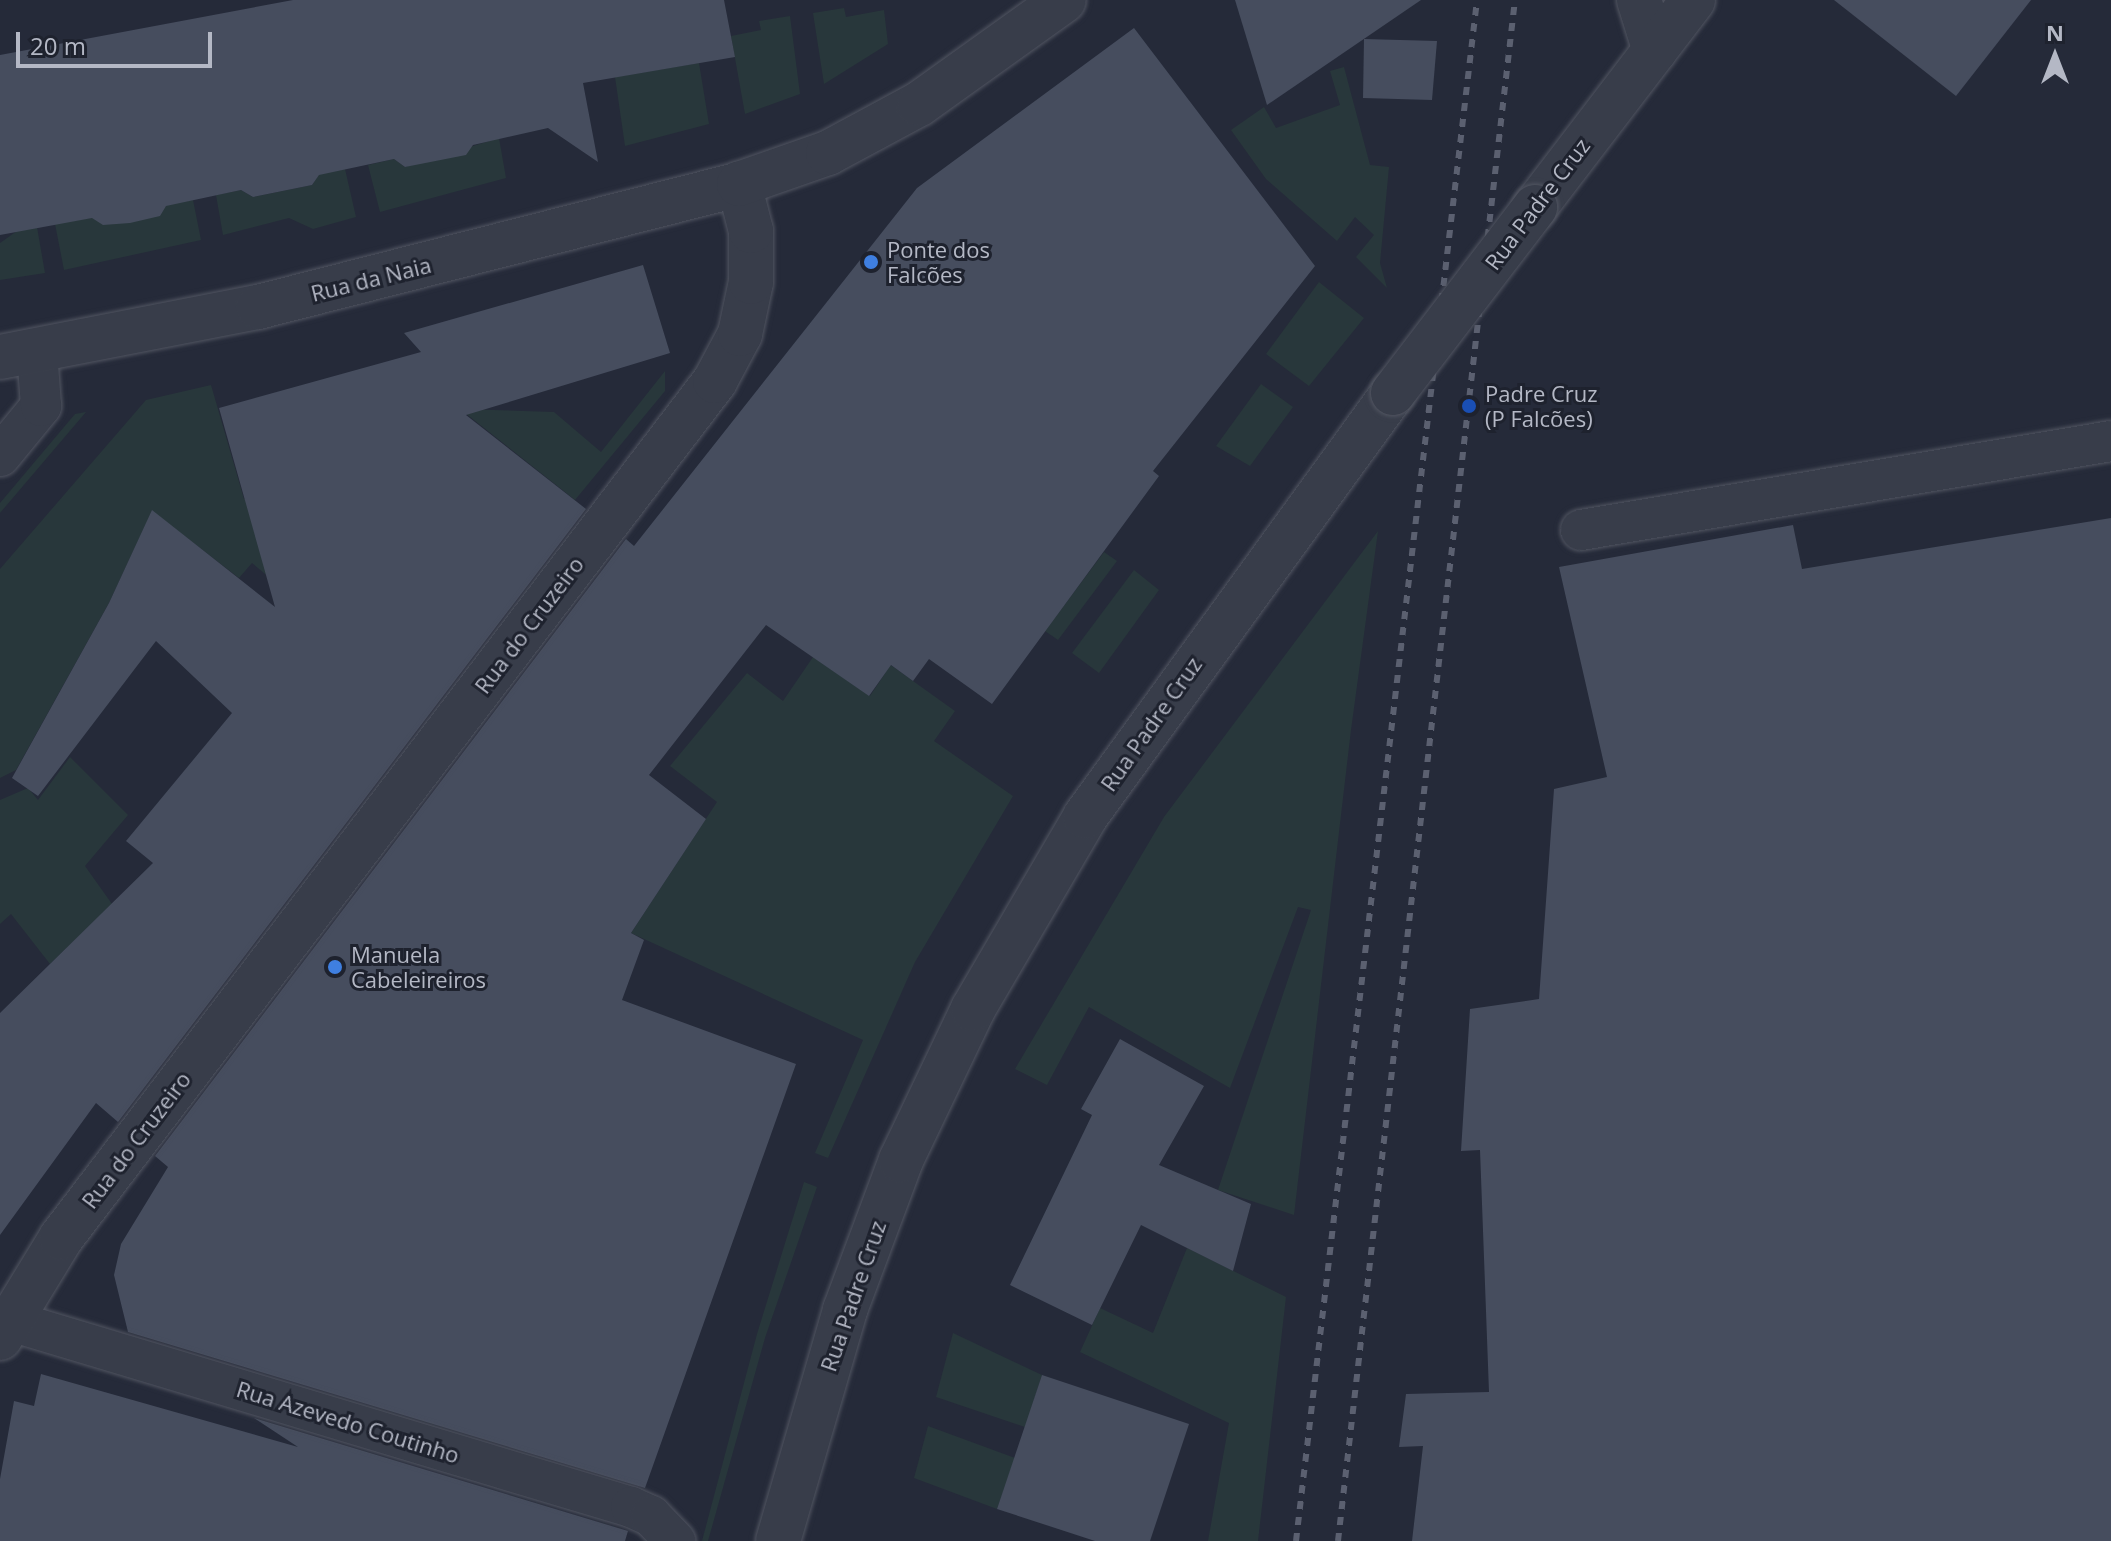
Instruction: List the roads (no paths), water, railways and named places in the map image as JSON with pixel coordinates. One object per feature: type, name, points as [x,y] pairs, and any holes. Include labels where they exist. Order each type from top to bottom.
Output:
[{"type":"street","points":[[739,184],[828,153],[919,104],[1064,0]]},
{"type":"street","points":[[1639,0],[1655,51]]},
{"type":"street","name":"Rua Padre Cruz","points":[[778,1541],[845,1310],[901,1160],[973,1009],[1085,817],[1393,393],[1693,0]]},
{"type":"street","name":"Rua da Naia","points":[[19,354],[258,307],[739,184]]},
{"type":"street","name":"Rua do Cruzeiro","points":[[6,1330],[61,1238],[715,381],[740,334],[751,282],[751,231],[739,184]]},
{"type":"lane","points":[[0,456],[41,406],[19,354]]},
{"type":"lane","points":[[1581,530],[2111,441]]},
{"type":"lane","name":"Rua Azevedo Coutinho","points":[[6,1330],[631,1507],[651,1516],[675,1541]]},
{"type":"railway","points":[[1296,1541],[1477,0]]},
{"type":"railway","points":[[1338,1541],[1515,0]]},
{"type":"place","name":"Ponte dos Falcões","points":[[871,262]]},
{"type":"place","name":"Padre Cruz (P Falcões)","points":[[1469,406]]},
{"type":"place","name":"Manuela Cabeleireiros","points":[[335,967]]}]
